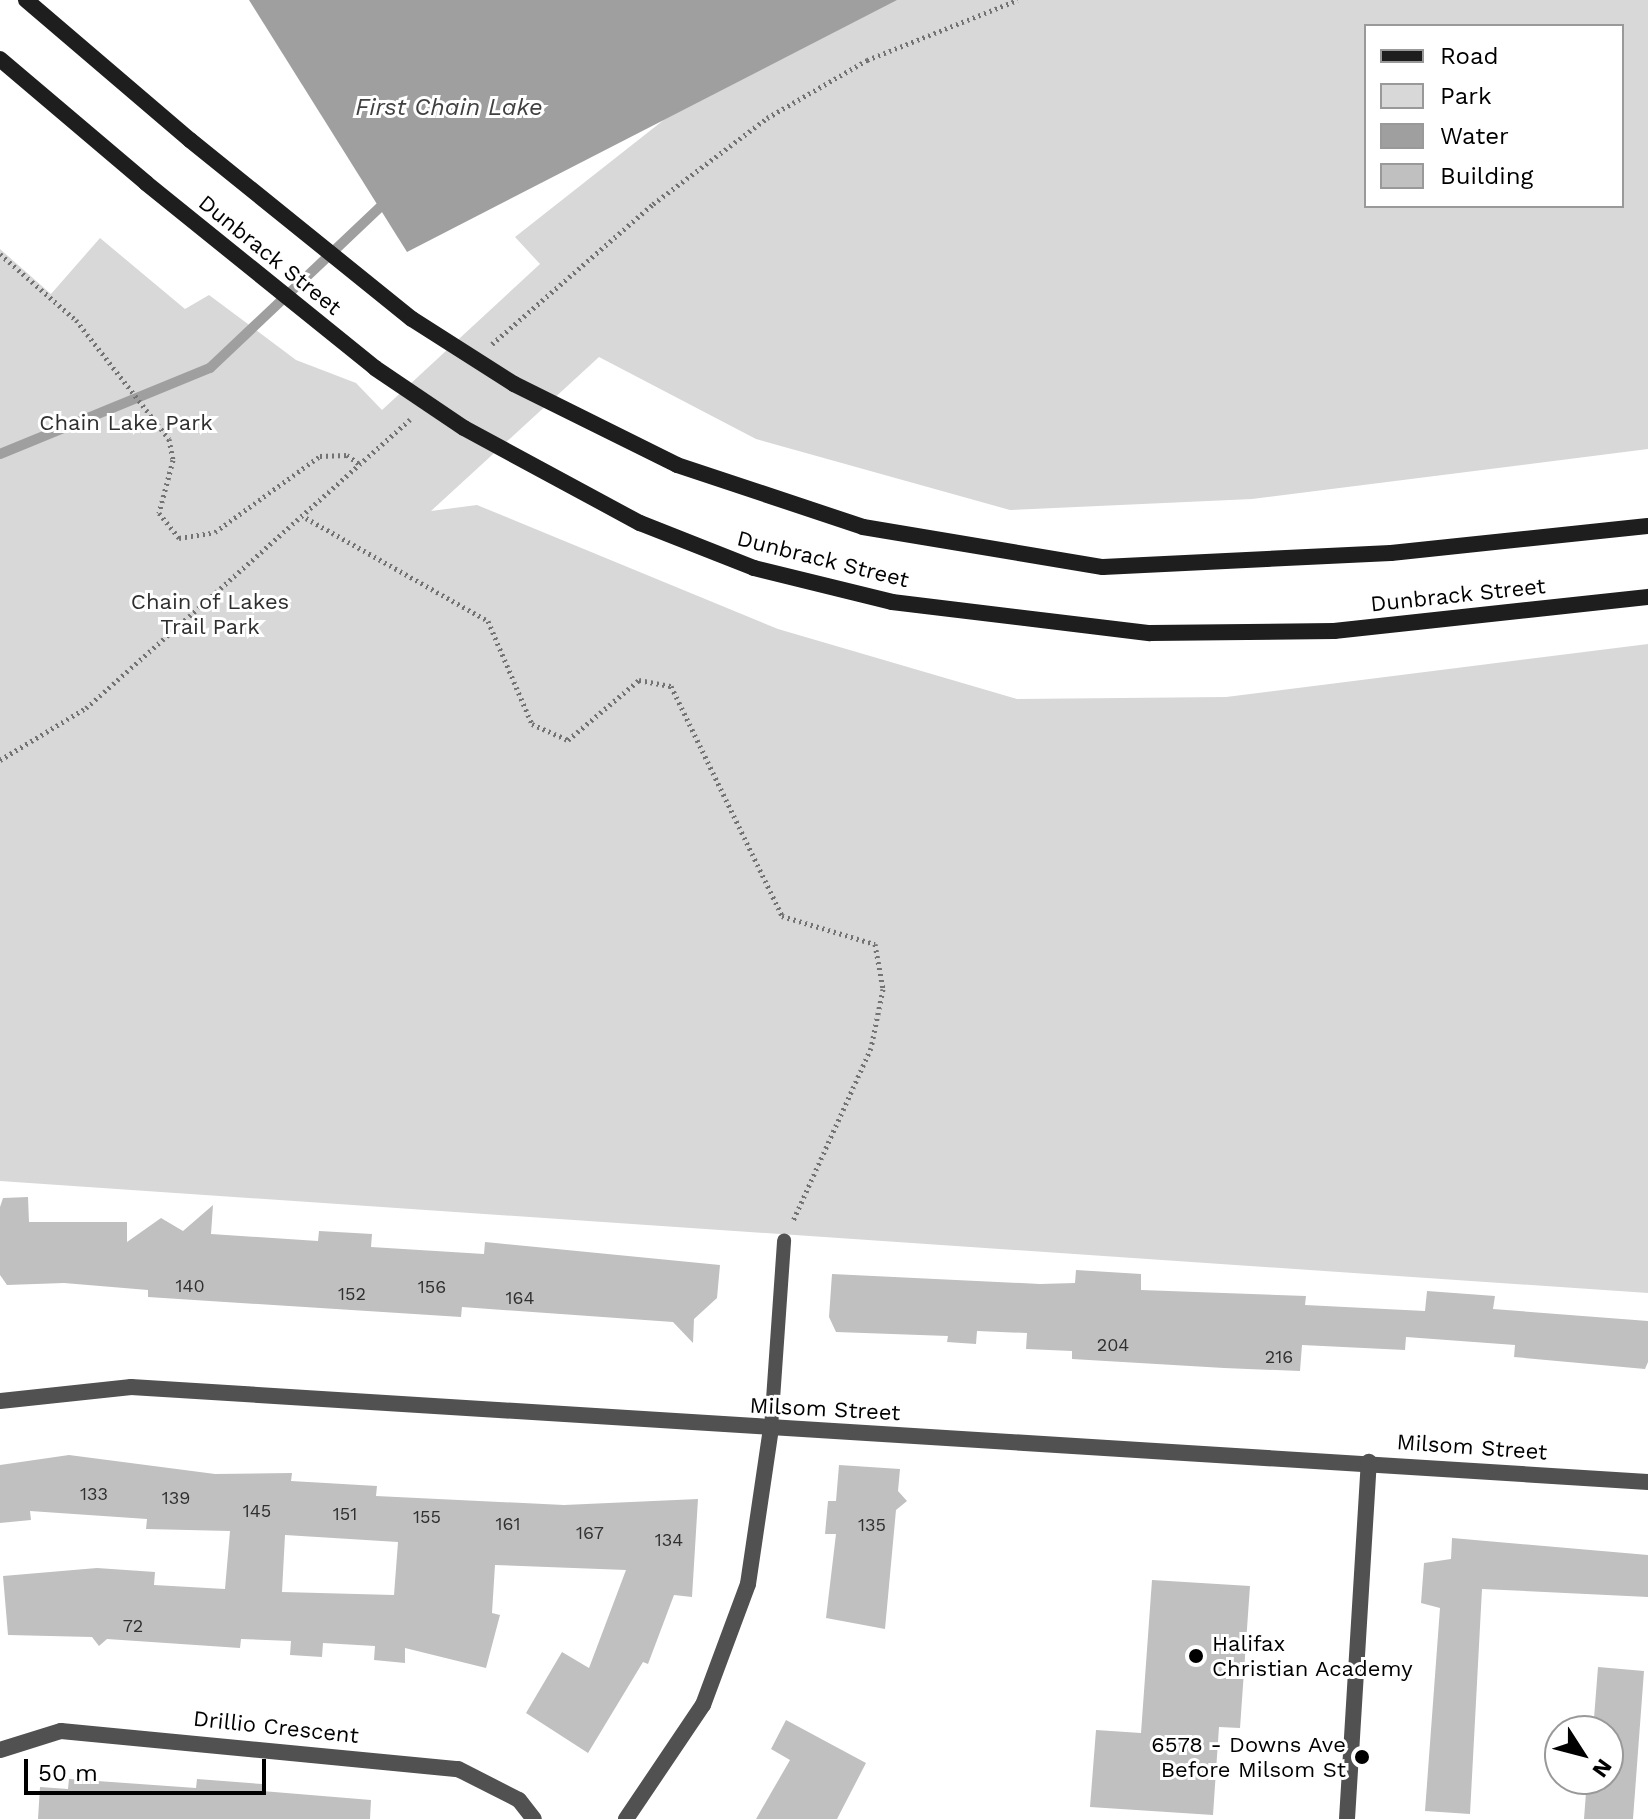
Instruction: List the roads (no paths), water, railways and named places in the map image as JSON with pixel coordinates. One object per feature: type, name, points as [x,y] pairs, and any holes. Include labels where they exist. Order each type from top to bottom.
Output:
[{"type":"main road","name":"Dunbrack Street","points":[[26,0],[190,140],[412,319],[514,384],[677,465],[863,527],[1103,567],[1391,553],[1648,526]]},
{"type":"main road","name":"Dunbrack Street","points":[[0,59],[146,183],[375,368],[464,428],[654,529],[754,568],[892,602],[1166,633],[1334,631],[1648,597]]},
{"type":"street","name":"Milsom Street","points":[[0,1401],[131,1387],[1369,1462],[1648,1482]]},
{"type":"street","points":[[626,1819],[703,1705],[748,1584],[771,1428]]},
{"type":"street","points":[[1347,1819],[1369,1462]]},
{"type":"street","name":"Drillio Crescent","points":[[0,1750],[61,1731],[458,1769],[519,1800],[534,1819]]},
{"type":"lane","points":[[771,1428],[784,1240]]},
{"type":"water","name":"First Chain Lake","points":[[249,0],[897,0],[407,252]]},
{"type":"waterway","points":[[0,454],[210,368],[380,207]]},
{"type":"place","name":"Halifax Christian Academy","points":[[1196,1656]]},
{"type":"place","name":"6578 - Downs Ave Before Milsom St","points":[[1362,1757]]},
{"type":"park label","name":"Chain Lake Park","points":[[126,423]]},
{"type":"park label","name":"Chain of Lakes Trail Park","points":[[210,614]]}]
